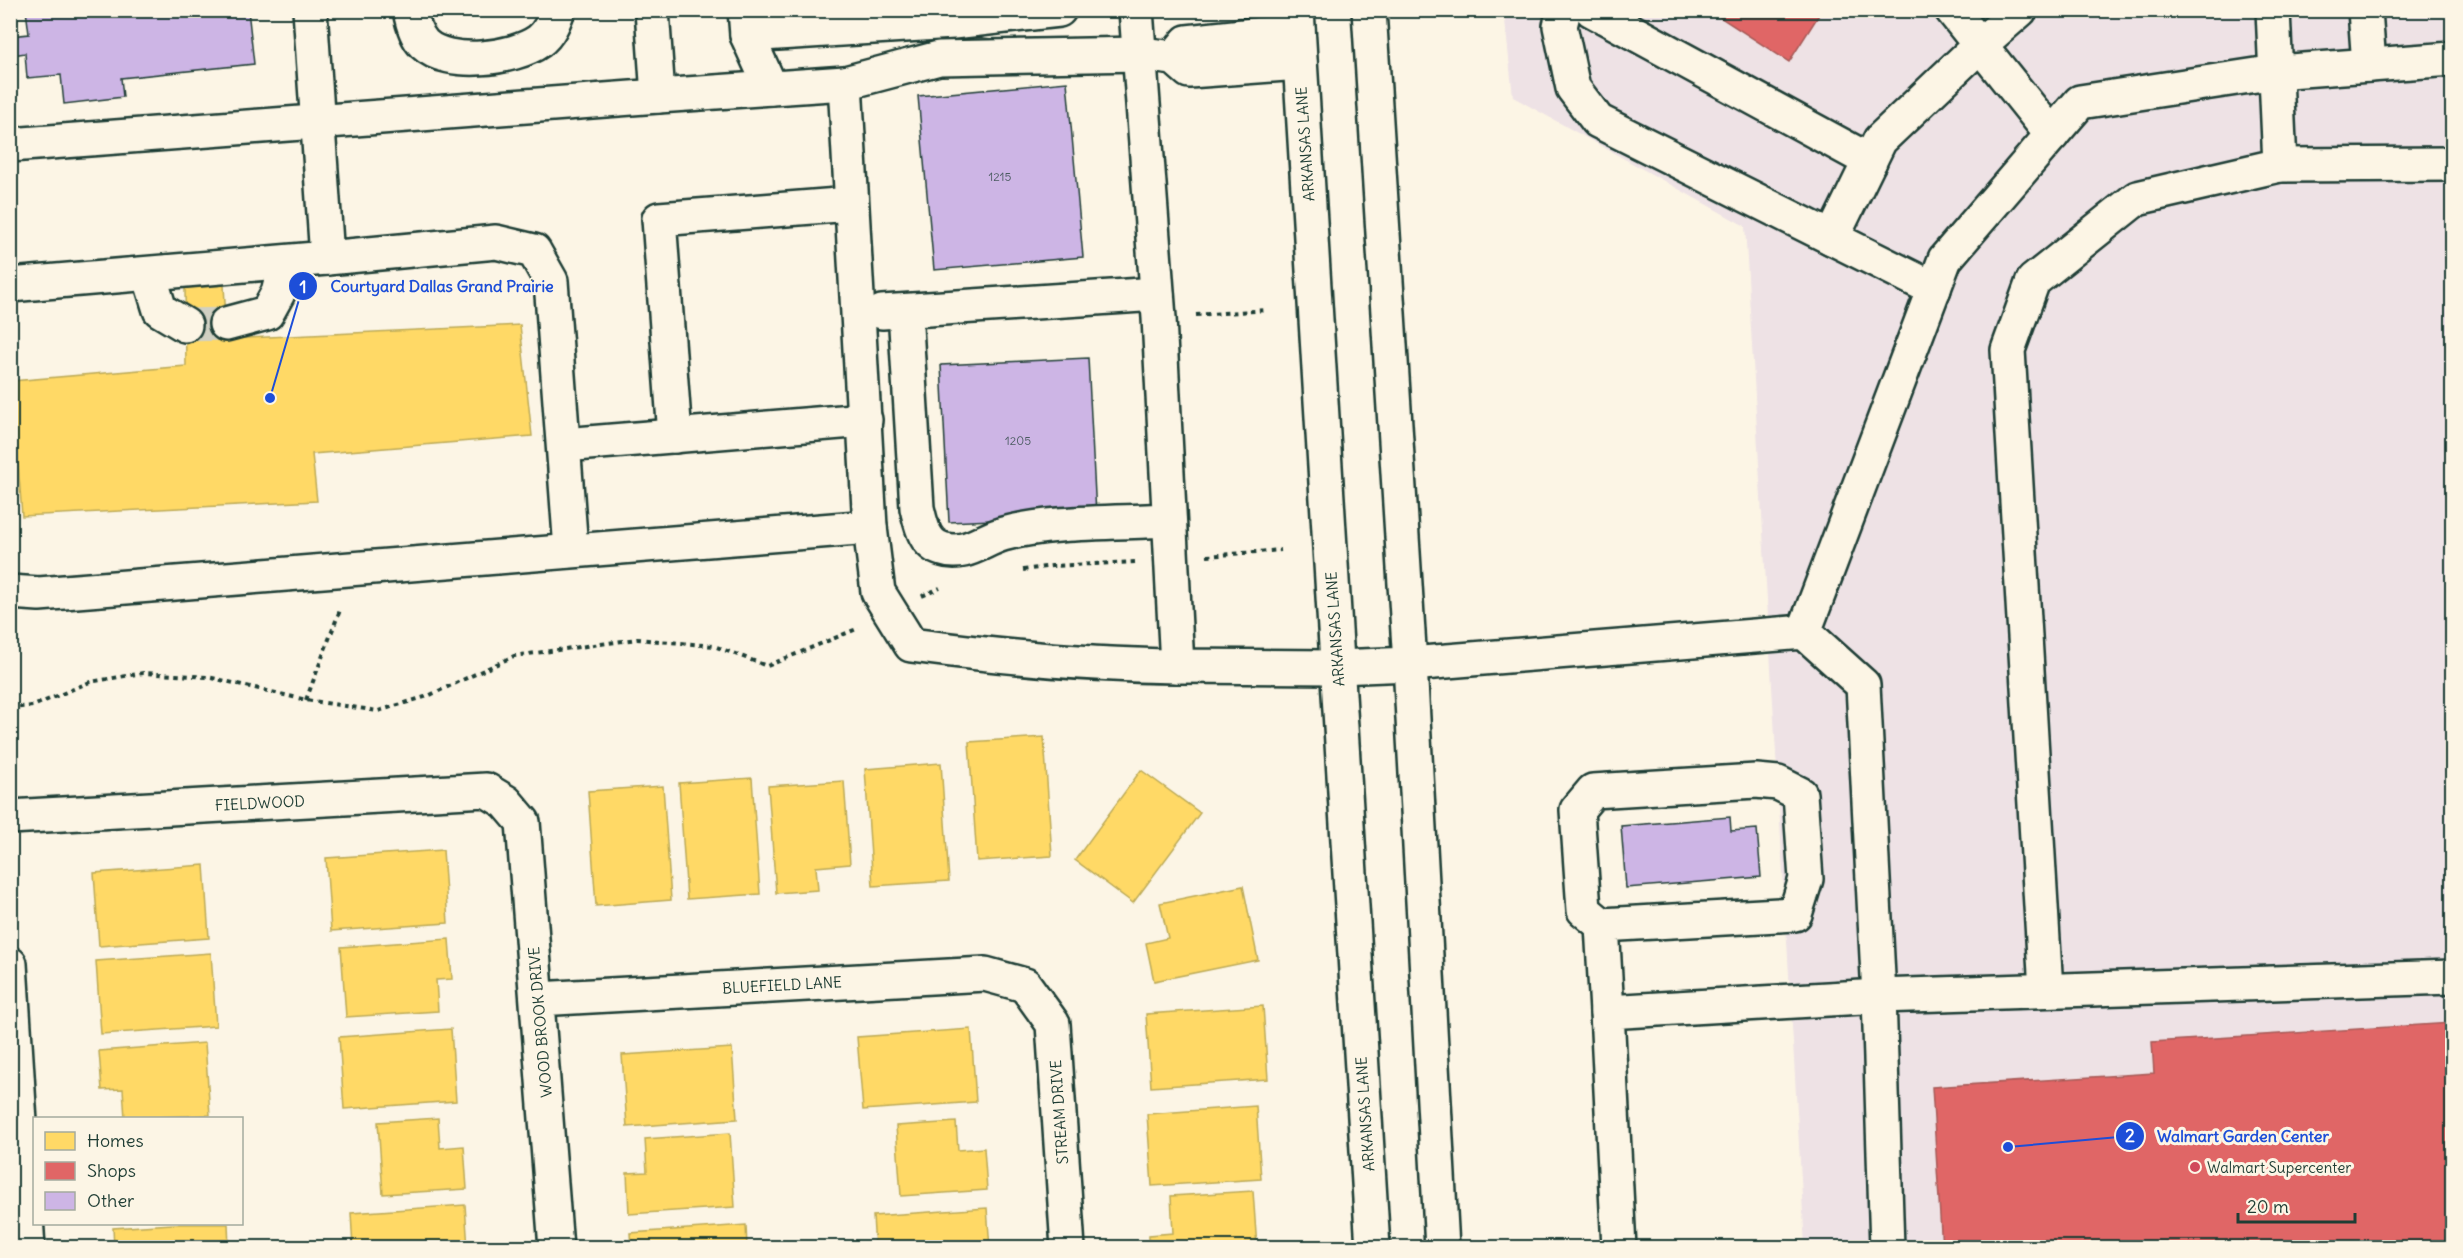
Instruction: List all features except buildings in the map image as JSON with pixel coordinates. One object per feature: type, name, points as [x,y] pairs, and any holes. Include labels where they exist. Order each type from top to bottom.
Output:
[{"type":"main road","points":[[310,10],[327,258]]},
{"type":"main road","points":[[410,10],[413,26],[424,44],[444,55],[475,59],[510,53],[539,41],[553,25],[558,10]]},
{"type":"main road","points":[[652,10],[658,96]]},
{"type":"main road","points":[[771,88],[746,23],[953,22],[1059,10]]},
{"type":"main road","points":[[1136,10],[1158,306],[1177,666]]},
{"type":"main road","points":[[1369,10],[1410,664],[1442,1248]]},
{"type":"main road","points":[[1564,10],[1560,26],[1573,88],[1598,121],[1934,289]]},
{"type":"main road","points":[[1592,10],[1870,162]]},
{"type":"main road","points":[[1952,10],[2052,135]]},
{"type":"main road","points":[[1832,238],[1880,140],[2020,10]]},
{"type":"main road","points":[[2273,10],[2280,165]]},
{"type":"main road","points":[[2365,10],[2369,65]]},
{"type":"main road","points":[[1174,58],[1187,42],[1298,20]]},
{"type":"main road","name":"ARKANSAS LANE","points":[[1298,20],[1373,1248]]},
{"type":"main road","points":[[10,145],[844,83],[939,58],[1140,54],[1174,58],[1189,71],[1300,63]]},
{"type":"main road","points":[[1804,632],[1945,259],[2080,102],[2276,72],[2452,59]]},
{"type":"main road","points":[[844,83],[870,527],[878,592],[911,645],[1000,657],[1087,665],[1337,666],[1410,664],[1804,632],[1863,685],[1879,996],[1887,1248]]},
{"type":"main road","points":[[2046,990],[2008,350],[2033,281],[2137,198],[2280,165],[2452,164]]},
{"type":"main road","points":[[675,436],[659,219],[851,204]]},
{"type":"main road","points":[[10,285],[496,242],[534,250],[551,281],[571,550]]},
{"type":"main road","points":[[226,324],[267,313],[278,292],[286,262]]},
{"type":"main road","points":[[149,274],[160,310],[185,326]]},
{"type":"main road","points":[[859,313],[1158,306]]},
{"type":"main road","points":[[905,311],[916,508],[923,532],[933,546],[944,550],[963,551],[1001,534],[1032,529],[1169,520]]},
{"type":"main road","points":[[564,445],[865,420]]},
{"type":"main road","points":[[10,592],[39,594],[870,527]]},
{"type":"main road","points":[[1602,925],[1795,914],[1806,879],[1800,794],[1778,783],[1756,781],[1593,791],[1577,810],[1584,910],[1602,925],[1619,1248]]},
{"type":"main road","name":"FIELDWOOD","points":[[10,817],[486,790],[506,802]]},
{"type":"main road","name":"WOOD BROOK DRIVE","points":[[506,802],[523,822],[556,1248]]},
{"type":"main road","points":[[10,963],[28,1248]]},
{"type":"main road","name":"BLUEFIELD LANE","points":[[538,999],[986,974],[1025,985]]},
{"type":"main road","points":[[1607,1012],[1879,996],[2452,976]]},
{"type":"main road","name":"STREAM DRIVE","points":[[1025,985],[1053,1023],[1068,1248]]},
{"type":"path","points":[[1158,306],[1267,310]]},
{"type":"path","points":[[1197,557],[1281,550]]},
{"type":"path","points":[[1016,571],[1052,566],[1144,561]]},
{"type":"path","points":[[915,600],[942,587]]},
{"type":"path","points":[[306,700],[340,610]]},
{"type":"path","points":[[10,708],[33,706],[90,682],[143,673],[208,677],[306,700],[378,711],[428,696],[514,656],[637,639],[714,646],[767,666],[862,627]]},
{"type":"shaded area","points":[[1504,11],[2452,11],[2452,1247],[1805,1247],[1745,226],[1513,97]]},
{"type":"tunnel","points":[[185,325],[226,324]]},
{"type":"place","name":"Courtyard Dallas Grand Prairie","points":[[270,398]]},
{"type":"place","name":"Walmart Garden Center","points":[[2008,1147]]},
{"type":"place","name":"Walmart Supercenter","points":[[2195,1167]]}]
